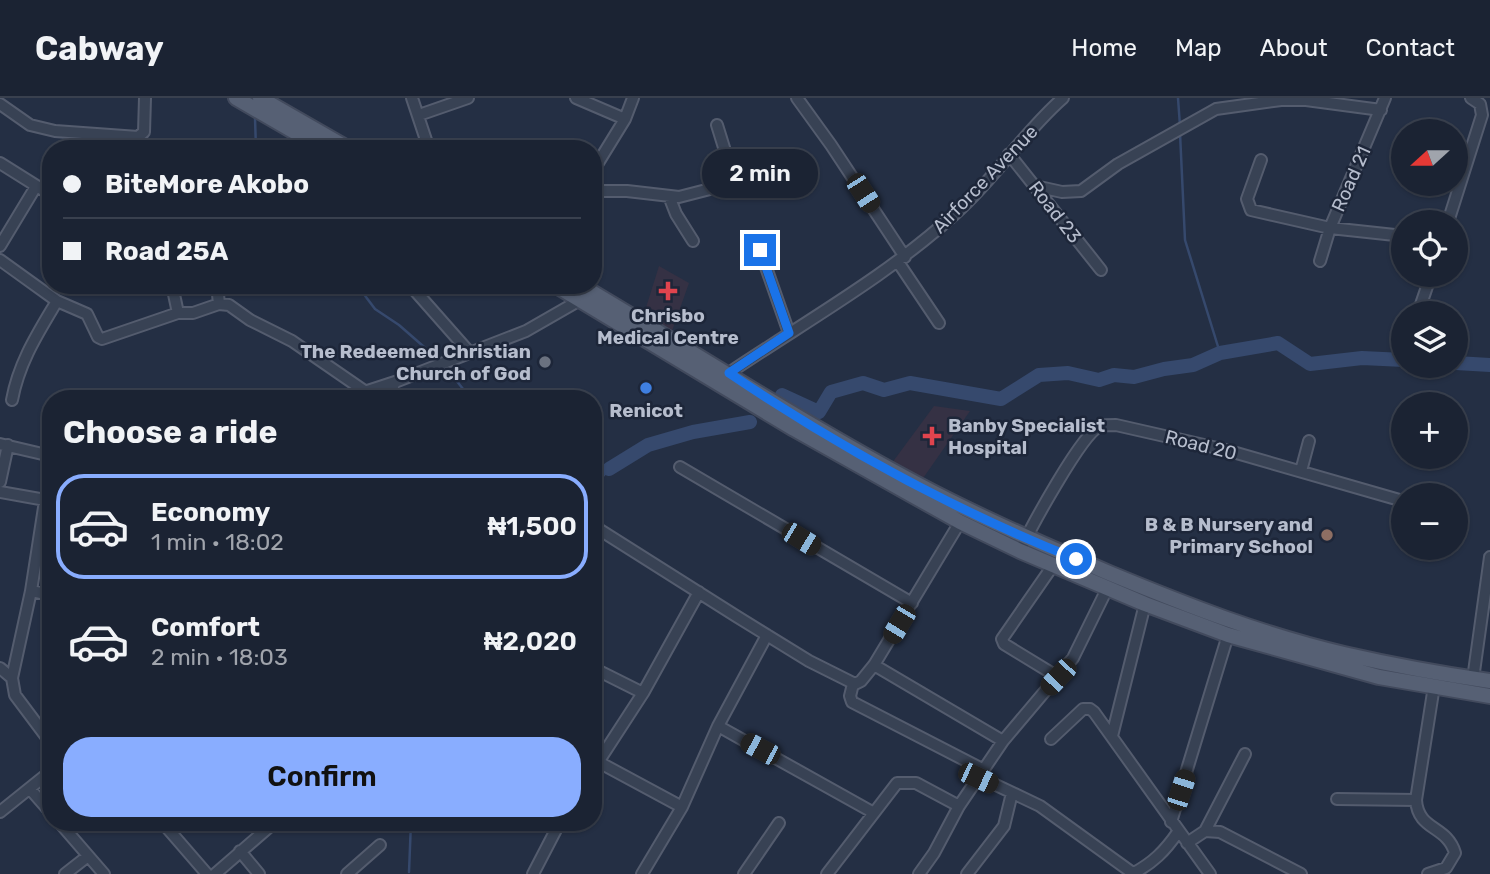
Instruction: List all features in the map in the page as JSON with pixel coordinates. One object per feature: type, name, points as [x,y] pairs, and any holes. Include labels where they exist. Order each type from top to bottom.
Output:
[{"type":"main road","points":[[236,98],[308,140]]},
{"type":"main road","points":[[260,98],[333,140]]},
{"type":"main road","points":[[587,294],[729,373],[766,405],[916,484],[1147,590],[1203,618],[1228,635],[1370,675],[1490,696]]},
{"type":"main road","points":[[587,294],[960,522],[1020,551],[1145,604],[1342,653],[1490,681]]},
{"type":"street","points":[[0,104],[30,125],[55,131],[138,137],[144,132],[145,98]]},
{"type":"street","points":[[412,98],[426,140]]},
{"type":"street","points":[[419,115],[468,98]]},
{"type":"street","points":[[576,98],[625,118]]},
{"type":"street","points":[[602,156],[625,118],[633,98]]},
{"type":"street","points":[[797,98],[902,260],[939,323]]},
{"type":"street","name":"Airforce Avenue","points":[[729,373],[902,260],[960,210],[1063,98]]},
{"type":"street","name":"Road 21","points":[[1320,261],[1330,228],[1385,98]]},
{"type":"street","points":[[1452,210],[1482,115],[1480,104],[1471,98]]},
{"type":"street","points":[[1035,186],[1062,192],[1081,191],[1118,164],[1216,109],[1281,100],[1306,100],[1381,110]]},
{"type":"street","points":[[602,191],[679,197],[714,188],[729,178],[730,167],[716,125]]},
{"type":"street","name":"Road 23","points":[[1009,154],[1101,270]]},
{"type":"street","points":[[1261,160],[1247,199],[1251,210],[1330,228],[1391,235]]},
{"type":"street","points":[[0,163],[42,191]]},
{"type":"street","points":[[0,246],[35,188]]},
{"type":"street","points":[[669,196],[676,214],[693,241]]},
{"type":"street","points":[[760,250],[789,333]]},
{"type":"street","points":[[0,260],[42,290]]},
{"type":"street","points":[[47,294],[87,314],[98,337],[102,339],[178,313],[192,313],[219,304],[229,305],[258,325],[292,341],[367,390]]},
{"type":"street","points":[[174,294],[178,313]]},
{"type":"street","points":[[218,294],[219,304]]},
{"type":"street","points":[[418,294],[470,352]]},
{"type":"street","points":[[380,390],[526,331],[578,294]]},
{"type":"street","points":[[12,400],[23,359],[57,301]]},
{"type":"street","points":[[391,390],[395,382]]},
{"type":"street","name":"Road 20","points":[[1027,537],[1059,480],[1091,432],[1100,426],[1116,425],[1226,450],[1391,497]]},
{"type":"street","points":[[1301,471],[1309,441]]},
{"type":"street","points":[[0,482],[4,444],[42,454]]},
{"type":"street","points":[[680,467],[912,603]]},
{"type":"street","points":[[0,492],[42,500]]},
{"type":"street","points":[[853,684],[861,681],[874,665],[960,522]]},
{"type":"street","points":[[602,531],[767,635],[853,684]]},
{"type":"street","points":[[42,533],[12,678],[15,695],[42,731]]},
{"type":"street","points":[[1020,551],[1027,537]]},
{"type":"street","points":[[1473,679],[1490,558]]},
{"type":"street","points":[[1054,564],[1002,639],[1004,644],[1058,677]]},
{"type":"street","points":[[919,874],[959,806],[1003,741],[1073,658],[1108,587]]},
{"type":"street","points":[[31,591],[42,593]]},
{"type":"street","points":[[602,754],[643,693],[699,592]]},
{"type":"street","points":[[1112,736],[1145,604]]},
{"type":"street","points":[[642,874],[682,807],[718,726],[767,635]]},
{"type":"street","points":[[853,684],[850,696],[852,702],[1012,793],[1040,806],[1133,874],[1164,852],[1175,827],[1228,635]]},
{"type":"street","points":[[874,665],[1003,741]]},
{"type":"street","points":[[0,668],[12,678]]},
{"type":"street","points":[[602,672],[643,693]]},
{"type":"street","points":[[1428,874],[1447,868],[1455,853],[1453,845],[1443,832],[1420,818],[1416,800],[1434,686]]},
{"type":"street","points":[[1051,739],[1079,711],[1087,708],[1099,718],[1210,874]]},
{"type":"street","points":[[718,726],[874,813]]},
{"type":"street","points":[[1188,843],[1205,831],[1245,754]]},
{"type":"street","points":[[602,767],[682,807]]},
{"type":"street","points":[[0,812],[42,779]]},
{"type":"street","points":[[827,874],[897,783],[916,783],[959,806]]},
{"type":"street","points":[[30,789],[42,803]]},
{"type":"street","points":[[967,874],[1004,827],[1012,793]]},
{"type":"street","points":[[1337,799],[1416,800]]},
{"type":"street","points":[[744,874],[779,823]]},
{"type":"street","points":[[67,831],[104,874]]},
{"type":"street","points":[[170,831],[207,874]]},
{"type":"street","points":[[215,874],[264,831]]},
{"type":"street","points":[[533,874],[556,831]]},
{"type":"street","points":[[1205,831],[1220,832],[1301,874]]},
{"type":"street","points":[[347,874],[380,845]]},
{"type":"street","points":[[240,851],[259,874]]},
{"type":"street","points":[[65,874],[88,856]]},
{"type":"shaded area","name":"Chrisbo Medical Centre","points":[[659,266],[689,283],[672,331],[644,314]]},
{"type":"shaded area","name":"Banby Specialist Hospital","points":[[934,406],[970,411],[919,484],[889,467]]},
{"type":"waterway","points":[[1178,98],[1180,126]]},
{"type":"waterway","points":[[255,118],[256,140]]},
{"type":"waterway","points":[[1180,133],[1185,240],[1220,353]]},
{"type":"waterway","points":[[364,294],[375,309],[399,325],[439,360]]},
{"type":"waterway","points":[[782,395],[819,412],[831,392],[863,383],[884,390],[910,383],[1001,399],[1039,375],[1068,373],[1099,380],[1114,375],[1134,377],[1193,365],[1220,353],[1278,343],[1310,364],[1362,358],[1391,359]]},
{"type":"waterway","points":[[1468,364],[1490,365]]},
{"type":"waterway","points":[[444,365],[464,390]]},
{"type":"waterway","points":[[609,469],[648,445],[693,432],[750,422]]},
{"type":"waterway","points":[[602,469],[609,469]]},
{"type":"waterway","points":[[602,477],[609,469]]},
{"type":"waterway","points":[[409,872],[411,831]]},
{"type":"place","name":"Chrisbo Medical Centre","points":[[668,291]]},
{"type":"place","name":"The Redeemed Christian Church of God","points":[[545,362]]},
{"type":"place","name":"Renicot","points":[[646,388]]},
{"type":"place","name":"Banby Specialist Hospital","points":[[932,436]]},
{"type":"place","name":"B & B Nursery and Primary School","points":[[1327,535]]},
{"type":"route","points":[[760,250],[789,333],[729,373],[776,405],[916,484],[1076,559]]}]
